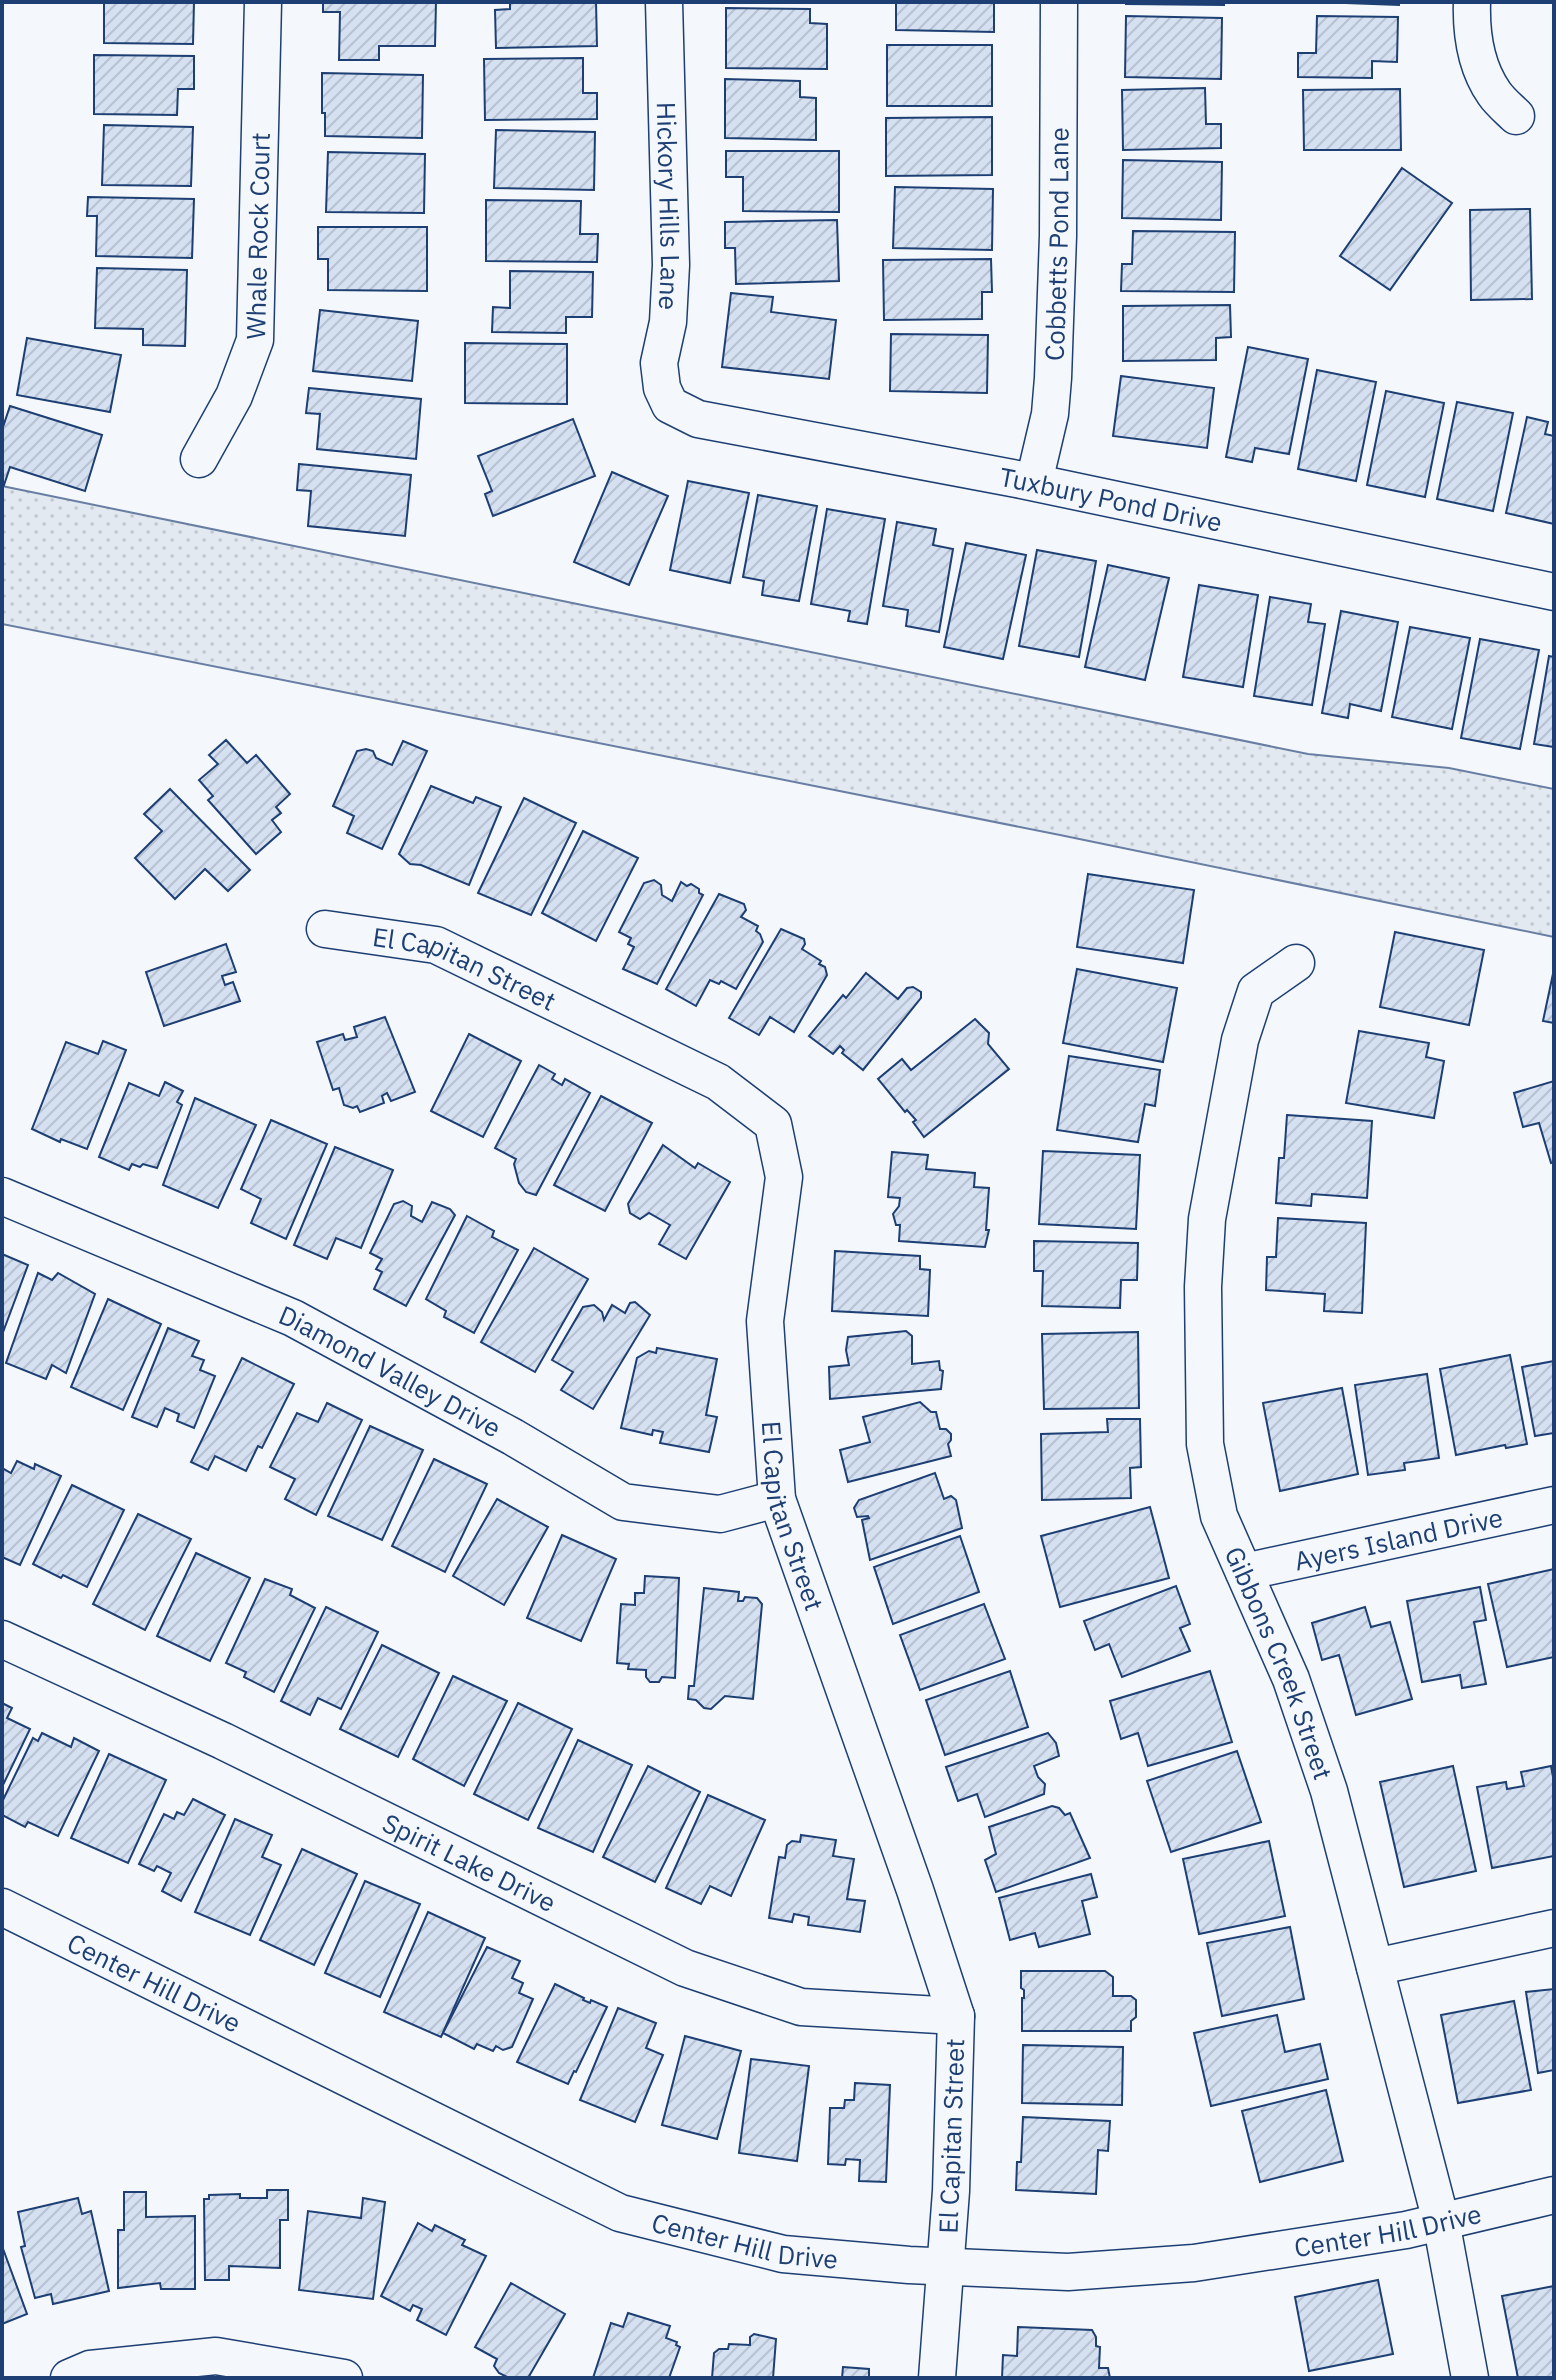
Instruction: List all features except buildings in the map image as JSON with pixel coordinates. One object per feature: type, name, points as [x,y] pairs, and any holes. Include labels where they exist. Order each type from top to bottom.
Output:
[{"type":"street","name":"Whale Rock Court","points":[[199,459],[234,396],[255,340],[263,2]]},
{"type":"street","name":"Hickory Hills Lane","points":[[664,2],[671,265],[668,322],[659,363],[662,388],[670,405]]},
{"type":"street","name":"Cobbetts Pond Lane","points":[[1034,482],[1050,414],[1053,378],[1058,236],[1059,2]]},
{"type":"street","points":[[1472,2],[1471,25],[1478,61],[1494,94],[1516,116]]},
{"type":"street","name":"Tuxbury Pond Drive","points":[[670,405],[698,419],[1034,482],[1554,592]]},
{"type":"street","name":"El Capitan Street","points":[[325,929],[436,945],[718,1082],[773,1124],[784,1177],[765,1321],[777,1499],[915,1890],[956,2016],[946,2266],[937,2378]]},
{"type":"street","name":"Gibbons Creek Street","points":[[1296,963],[1256,991],[1240,1040],[1207,1219],[1203,1287],[1205,1444],[1219,1516],[1291,1679],[1329,1791],[1441,2221],[1470,2378]]},
{"type":"street","name":"Diamond Valley Drive","points":[[2,1196],[293,1318],[513,1437],[623,1502],[720,1514],[777,1499]]},
{"type":"street","name":"Ayers Island Drive","points":[[1244,1572],[1554,1505]]},
{"type":"street","name":"Spirit Lake Drive","points":[[2,1639],[223,1741],[685,1968],[801,2007],[956,2016]]},
{"type":"street","name":"Center Hill Drive","points":[[2,1907],[620,2213],[783,2254],[1068,2272],[1194,2263],[1406,2230],[1554,2195]]},
{"type":"street","points":[[1375,1967],[1554,1928]]},
{"type":"street","points":[[69,2378],[90,2369],[216,2356],[344,2378]]},
{"type":"shaded area","points":[[2,486],[1308,754],[1449,768],[1554,789],[1554,937],[2,624]]}]
